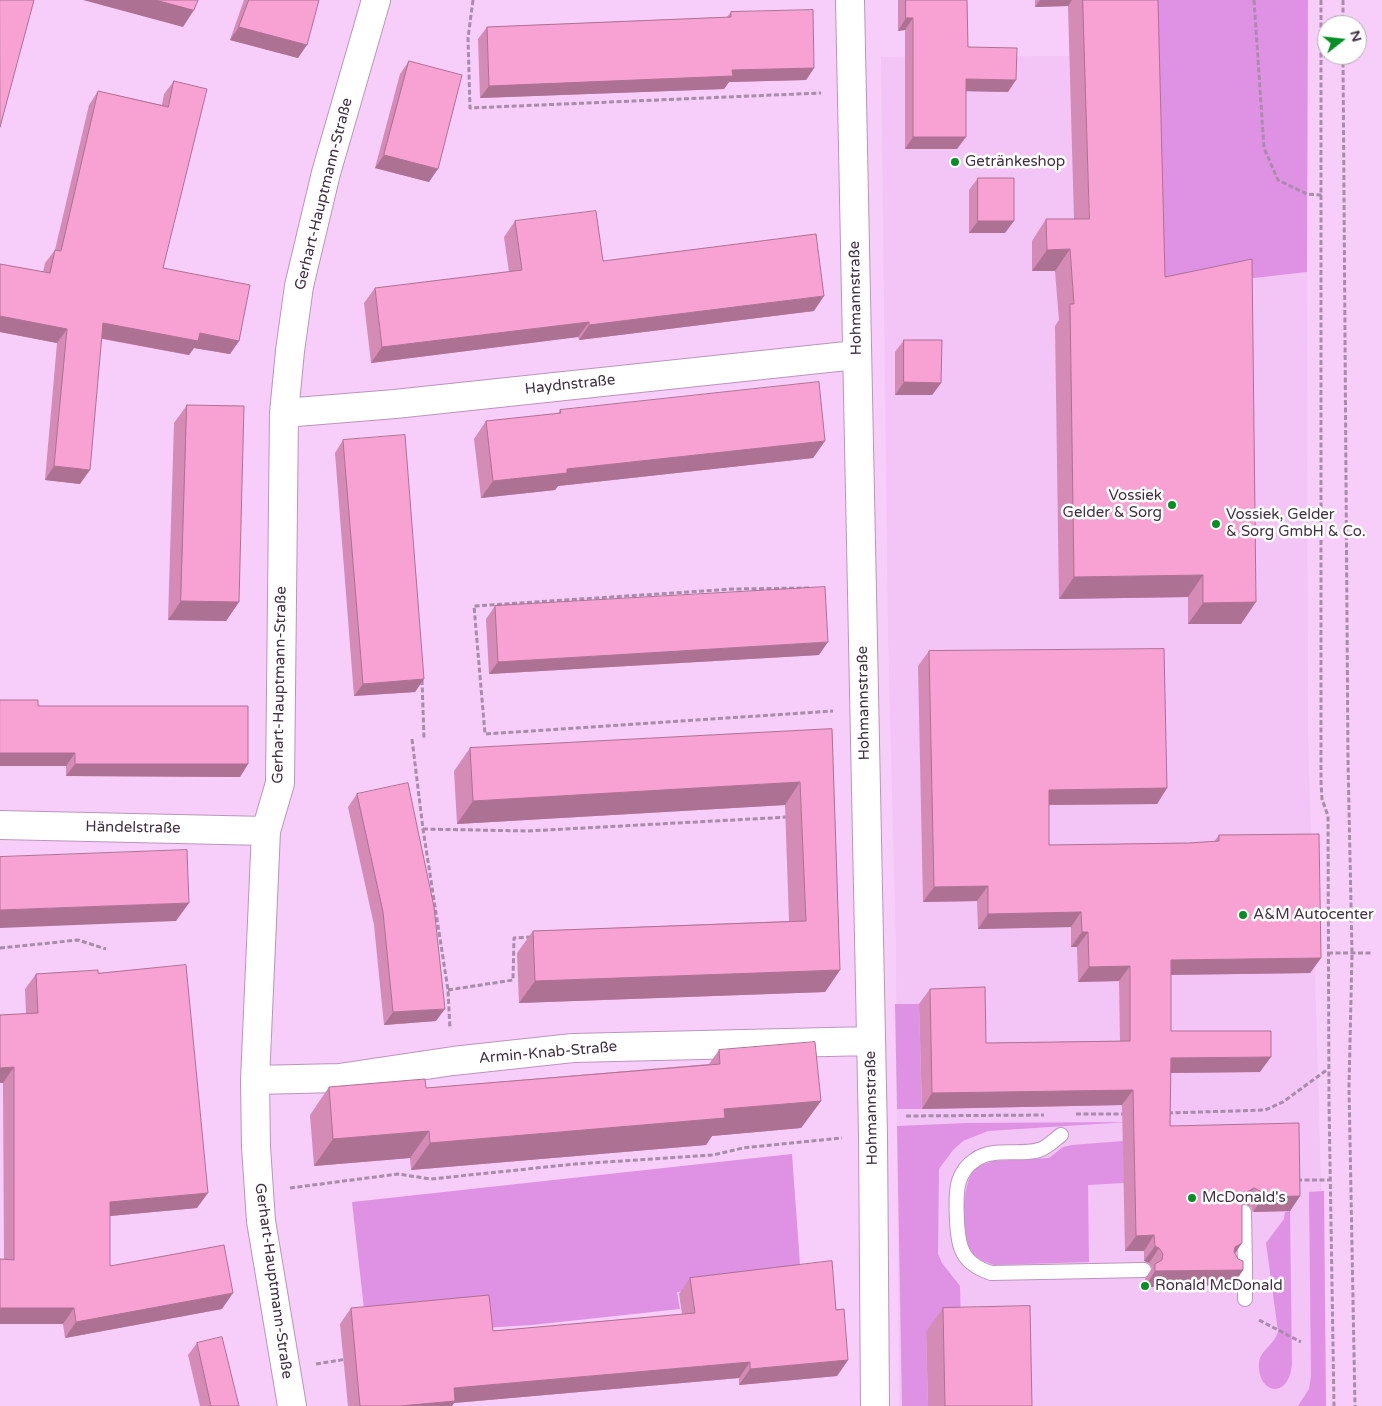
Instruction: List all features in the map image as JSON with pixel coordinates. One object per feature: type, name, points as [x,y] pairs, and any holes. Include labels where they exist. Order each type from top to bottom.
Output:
[{"type":"street","name":"Gerhart-Hauptmann-Straße","points":[[292,1406],[262,1221],[256,1147],[255,1080],[266,831],[280,783],[284,413],[299,286],[326,173],[376,0]]},
{"type":"street","name":"Hohmannstraße","points":[[850,0],[873,1126],[875,1406]]},
{"type":"street","name":"Haydnstraße","points":[[284,413],[396,404],[856,355]]},
{"type":"street","name":"Händelstraße","points":[[0,825],[266,831]]},
{"type":"street","name":"Armin-Knab-Straße","points":[[255,1080],[339,1078],[453,1061],[573,1048],[871,1041]]},
{"type":"lane","points":[[1061,1135],[1041,1150],[995,1154],[976,1158],[965,1168],[958,1183],[958,1236],[962,1251],[974,1266],[991,1273],[1144,1270]]},
{"type":"lane","points":[[1244,1212],[1238,1267],[1245,1299]]},
{"type":"path","points":[[473,0],[468,38],[470,108],[852,92]]},
{"type":"path","points":[[1254,0],[1262,124],[1267,156],[1278,180],[1307,194],[1322,195]]},
{"type":"path","points":[[1321,0],[1321,782],[1322,798],[1328,816],[1328,1069],[1334,1406]]},
{"type":"path","points":[[1343,0],[1343,15]]},
{"type":"path","points":[[1343,65],[1348,760],[1352,953],[1349,1087],[1354,1406]]},
{"type":"path","points":[[861,588],[734,589],[474,606],[485,734],[864,710]]},
{"type":"path","points":[[422,673],[424,738]]},
{"type":"path","points":[[412,739],[423,829],[448,990],[453,1061]]},
{"type":"path","points":[[423,829],[528,831],[798,816]]},
{"type":"path","points":[[448,990],[513,980],[514,938],[534,937]]},
{"type":"path","points":[[0,948],[78,940],[106,949]]},
{"type":"path","points":[[1328,953],[1373,953]]},
{"type":"path","points":[[1158,1113],[1266,1110],[1283,1102],[1328,1069]]},
{"type":"path","points":[[259,1192],[378,1175],[406,1173],[431,1179],[576,1164],[714,1155],[743,1148],[873,1126],[1050,1114]]},
{"type":"path","points":[[1069,1114],[1128,1114]]},
{"type":"path","points":[[1289,1180],[1331,1180]]},
{"type":"path","points":[[1254,1317],[1301,1342]]},
{"type":"path","points":[[285,1368],[354,1358]]},
{"type":"shaded area","points":[[1142,0],[1308,0],[1307,272],[1237,280],[1150,298]]},
{"type":"shaded area","points":[[1069,56],[1237,280],[1307,272],[1308,734],[1322,1216],[1320,1406],[899,1406],[896,949],[888,636],[881,57]]},
{"type":"shaded area","points":[[895,1004],[919,1004],[922,1109],[897,1109]]},
{"type":"shaded area","points":[[1128,1122],[988,1131],[963,1141],[953,1150],[939,1169],[938,1254],[942,1263],[960,1286],[961,1331],[926,1333],[928,1406],[902,1406],[897,1126],[966,1123]]},
{"type":"shaded area","points":[[1123,1141],[1124,1183],[1088,1185],[1089,1262],[994,1265],[973,1254],[966,1236],[964,1211],[967,1187],[974,1168],[993,1161],[1049,1158],[1063,1147],[1072,1145]]},
{"type":"shaded area","points":[[792,1154],[801,1278],[677,1292],[680,1309],[532,1325],[483,1328],[365,1318],[352,1202]]},
{"type":"shaded area","points":[[1324,1191],[1326,1406],[1298,1406],[1309,1389],[1311,1376],[1309,1192]]},
{"type":"shaded area","points":[[1290,1211],[1292,1365],[1285,1384],[1273,1389],[1263,1381],[1259,1363],[1262,1354],[1274,1340],[1278,1331],[1266,1243],[1284,1219],[1285,1212]]},
{"type":"building","points":[[0,0],[34,0],[0,127]]},
{"type":"building","points":[[156,0],[198,0],[194,10]]},
{"type":"building","points":[[249,0],[319,0],[307,45],[239,27]]},
{"type":"building","points":[[906,0],[967,0],[968,47],[1017,48],[1016,80],[966,79],[966,137],[913,137],[913,18],[906,18]]},
{"type":"building","points":[[1083,0],[1158,0],[1165,277],[1252,259],[1256,602],[1203,603],[1203,575],[1074,577],[1070,304],[1074,304],[1070,249],[1047,250],[1046,219],[1089,219]]},
{"type":"building","points":[[813,10],[814,68],[732,70],[733,76],[489,86],[487,27],[731,17],[731,12]]},
{"type":"building","points":[[409,61],[462,75],[438,169],[384,155]]},
{"type":"building","points":[[174,81],[207,89],[163,268],[250,285],[239,341],[200,333],[198,341],[103,323],[90,470],[54,466],[67,329],[0,316],[0,264],[50,273],[55,250],[61,251],[98,91],[168,107]]},
{"type":"building","points":[[978,178],[1014,178],[1014,221],[978,221]]},
{"type":"building","points":[[596,211],[603,261],[816,234],[824,296],[589,325],[589,322],[382,347],[375,288],[522,270],[515,221]]},
{"type":"building","points":[[904,340],[942,340],[941,383],[904,382]]},
{"type":"building","points":[[819,382],[825,441],[567,469],[567,473],[493,481],[486,421],[561,413],[560,410]]},
{"type":"building","points":[[187,405],[244,406],[239,602],[181,601]]},
{"type":"building","points":[[405,435],[424,679],[363,684],[343,440]]},
{"type":"building","points":[[825,587],[828,642],[498,662],[495,606]]},
{"type":"building","points":[[1164,649],[1167,788],[1049,790],[1049,845],[1189,843],[1219,841],[1219,835],[1319,834],[1321,958],[1171,960],[1171,1031],[1271,1031],[1271,1057],[1171,1058],[1170,1126],[1299,1123],[1300,1196],[1263,1197],[1262,1192],[1254,1188],[1247,1192],[1246,1198],[1242,1198],[1242,1243],[1235,1247],[1234,1252],[1238,1259],[1243,1261],[1243,1270],[1155,1271],[1155,1264],[1162,1260],[1163,1254],[1155,1246],[1154,1235],[1136,1236],[1133,1090],[932,1093],[930,989],[985,987],[986,1043],[1130,1041],[1130,966],[1089,967],[1088,932],[1082,932],[1081,912],[988,914],[988,886],[934,887],[929,651]]},
{"type":"building","points":[[0,700],[38,700],[38,706],[248,706],[248,764],[75,764],[75,753],[0,753]]},
{"type":"building","points":[[832,729],[840,970],[535,981],[533,931],[806,921],[800,782],[473,801],[470,748]]},
{"type":"building","points":[[408,783],[434,907],[445,1009],[393,1012],[383,912],[357,794]]},
{"type":"building","points":[[187,850],[189,903],[0,910],[0,857]]},
{"type":"building","points":[[186,965],[208,1193],[110,1202],[110,1266],[224,1245],[233,1293],[76,1322],[74,1308],[0,1308],[0,1259],[14,1260],[14,1067],[0,1068],[0,1015],[38,1013],[36,974],[98,970],[98,973]]},
{"type":"building","points":[[815,1042],[821,1101],[724,1109],[725,1118],[430,1143],[429,1131],[333,1139],[329,1087],[425,1079],[426,1088],[720,1064],[719,1050]]},
{"type":"building","points":[[832,1261],[836,1310],[844,1309],[848,1360],[750,1369],[750,1362],[454,1388],[455,1401],[400,1406],[360,1406],[351,1308],[489,1295],[493,1331],[695,1313],[690,1278]]},
{"type":"building","points":[[1030,1306],[1032,1406],[945,1406],[943,1308]]},
{"type":"building","points":[[222,1337],[239,1406],[211,1406],[197,1343]]},
{"type":"place","name":"Getränkeshop","points":[[955,162]]},
{"type":"place","name":"Vossiek Gelder & Sorg","points":[[1172,505]]},
{"type":"place","name":"Vossiek, Gelder & Sorg GmbH & Co.","points":[[1216,524]]},
{"type":"place","name":"A&M Autocenter","points":[[1243,915]]},
{"type":"place","name":"McDonald's","points":[[1192,1198]]},
{"type":"place","name":"Ronald McDonald","points":[[1145,1286]]}]
